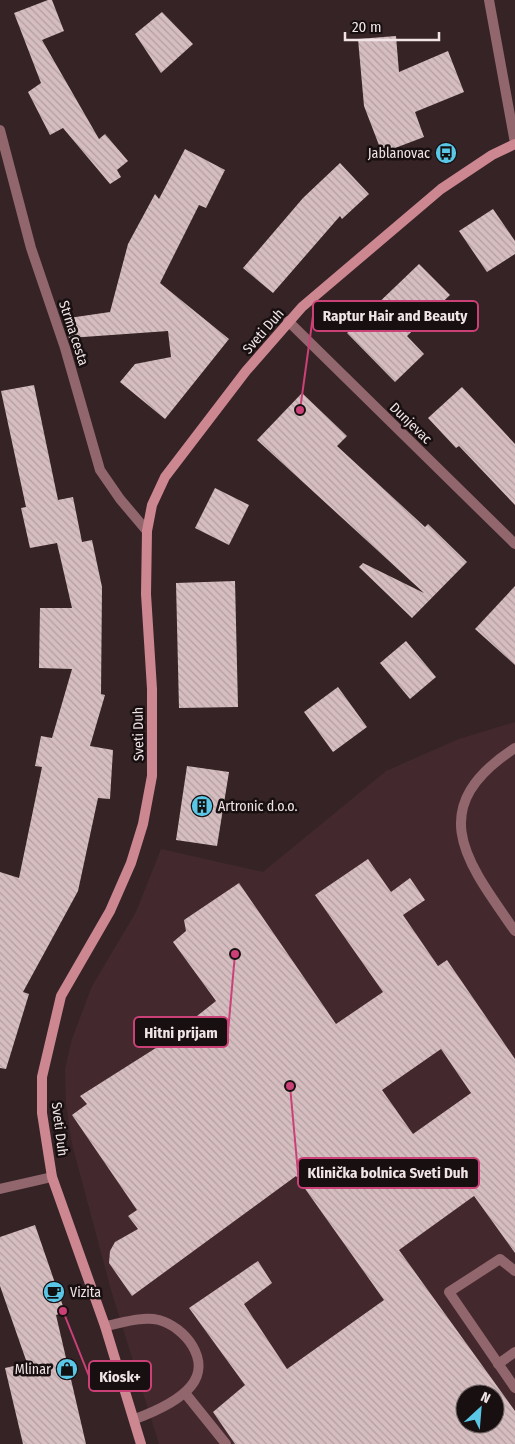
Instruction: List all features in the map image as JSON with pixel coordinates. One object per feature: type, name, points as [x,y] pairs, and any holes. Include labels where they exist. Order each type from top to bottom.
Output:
[{"type":"main road","name":"Sveti Duh","points":[[141,1444],[135,1419],[105,1326],[52,1177],[42,1113],[42,1077],[61,996],[110,910],[131,863],[143,824],[152,776],[152,689],[146,594],[147,531],[152,505],[165,477],[230,392],[302,307],[441,189],[492,155],[515,144]]},
{"type":"street","points":[[489,0],[515,144]]},
{"type":"street","name":"Strma cesta","points":[[0,130],[31,248],[65,348],[100,470],[120,500],[147,531]]},
{"type":"street","name":"Dunjevac","points":[[288,322],[515,544]]},
{"type":"street","points":[[515,748],[493,762],[473,783],[464,805],[460,828],[466,851],[479,878],[515,931]]},
{"type":"street","points":[[0,1189],[52,1177]]},
{"type":"street","points":[[515,1272],[500,1259],[449,1292],[515,1388]]},
{"type":"street","points":[[105,1326],[140,1319],[159,1320],[186,1336],[197,1354],[198,1366],[193,1384],[185,1393],[154,1412],[135,1419]]},
{"type":"street","points":[[498,1364],[515,1352]]},
{"type":"street","points":[[185,1393],[226,1444]]},
{"type":"shaded area","points":[[515,722],[515,1444],[159,1444],[111,1290],[72,1144],[66,1104],[65,1069],[72,1039],[92,986],[136,912],[161,849],[263,872],[386,771],[459,739]]},
{"type":"building","points":[[52,0],[64,31],[42,40],[99,139],[105,134],[128,161],[117,170],[121,177],[110,184],[63,128],[50,135],[28,92],[41,83],[14,13]]},
{"type":"building","points":[[162,12],[193,44],[161,73],[135,34]]},
{"type":"building","points":[[396,36],[399,72],[448,51],[464,92],[415,112],[424,137],[382,153],[364,106],[358,39]]},
{"type":"building","points":[[185,149],[225,170],[206,208],[199,205],[160,283],[229,339],[165,419],[120,382],[135,364],[171,357],[168,331],[69,338],[62,319],[110,312],[128,244],[155,194],[159,199]]},
{"type":"building","points":[[340,163],[369,194],[342,219],[340,216],[273,293],[243,268],[303,198]]},
{"type":"building","points":[[493,209],[515,241],[515,254],[487,272],[459,231]]},
{"type":"building","points":[[419,264],[450,295],[407,336],[424,354],[395,382],[347,333]]},
{"type":"building","points":[[34,385],[58,500],[73,497],[82,542],[92,540],[102,587],[101,694],[105,695],[90,746],[113,750],[110,799],[98,798],[78,891],[23,992],[29,994],[6,1069],[0,1068],[0,872],[19,878],[42,767],[35,766],[41,736],[52,738],[72,669],[39,668],[40,608],[72,608],[57,543],[30,548],[21,508],[26,507],[1,391]]},
{"type":"building","points":[[462,387],[515,444],[515,505],[459,446],[456,448],[428,418]]},
{"type":"building","points":[[302,393],[347,436],[337,446],[425,527],[428,524],[467,562],[412,618],[359,567],[363,563],[424,593],[257,440]]},
{"type":"building","points":[[215,488],[249,505],[229,545],[195,528]]},
{"type":"building","points":[[235,581],[238,707],[179,708],[176,583]]},
{"type":"building","points":[[515,586],[515,665],[475,629]]},
{"type":"building","points":[[406,641],[436,677],[410,699],[380,663]]},
{"type":"building","points":[[338,687],[367,727],[333,752],[304,712]]},
{"type":"building","name":"Artronic d.o.o.","points":[[187,766],[229,772],[217,846],[176,840]]},
{"type":"building","points":[[368,859],[391,892],[410,878],[425,900],[403,915],[438,966],[447,960],[515,1059],[515,1253],[474,1196],[399,1250],[496,1384],[455,1384],[455,1434],[505,1434],[505,1397],[515,1411],[515,1444],[235,1444],[213,1412],[245,1385],[189,1308],[258,1261],[272,1283],[244,1304],[287,1369],[384,1300],[296,1176],[132,1296],[109,1263],[110,1251],[115,1242],[138,1229],[128,1216],[137,1210],[72,1115],[87,1104],[80,1096],[159,1046],[216,1001],[173,942],[186,931],[184,920],[239,883],[336,1024],[383,992],[315,895]],"holes":[[[441,1049],[471,1093],[413,1134],[382,1090]]]},
{"type":"building","points":[[35,1225],[65,1312],[56,1315],[86,1444],[23,1444],[5,1368],[27,1363],[0,1286],[0,1237]]},
{"type":"place","name":"Jablanovac","points":[[446,153]]},
{"type":"place","name":"Raptur Hair and Beauty","points":[[300,410]]},
{"type":"place","name":"Artronic d.o.o.","points":[[202,806]]},
{"type":"place","name":"Hitni prijam","points":[[235,954]]},
{"type":"place","name":"Klinička bolnica Sveti Duh","points":[[290,1086]]},
{"type":"place","name":"Vizita","points":[[54,1292]]},
{"type":"place","name":"Kiosk+","points":[[63,1311]]},
{"type":"place","name":"Mlinar","points":[[67,1369]]}]
